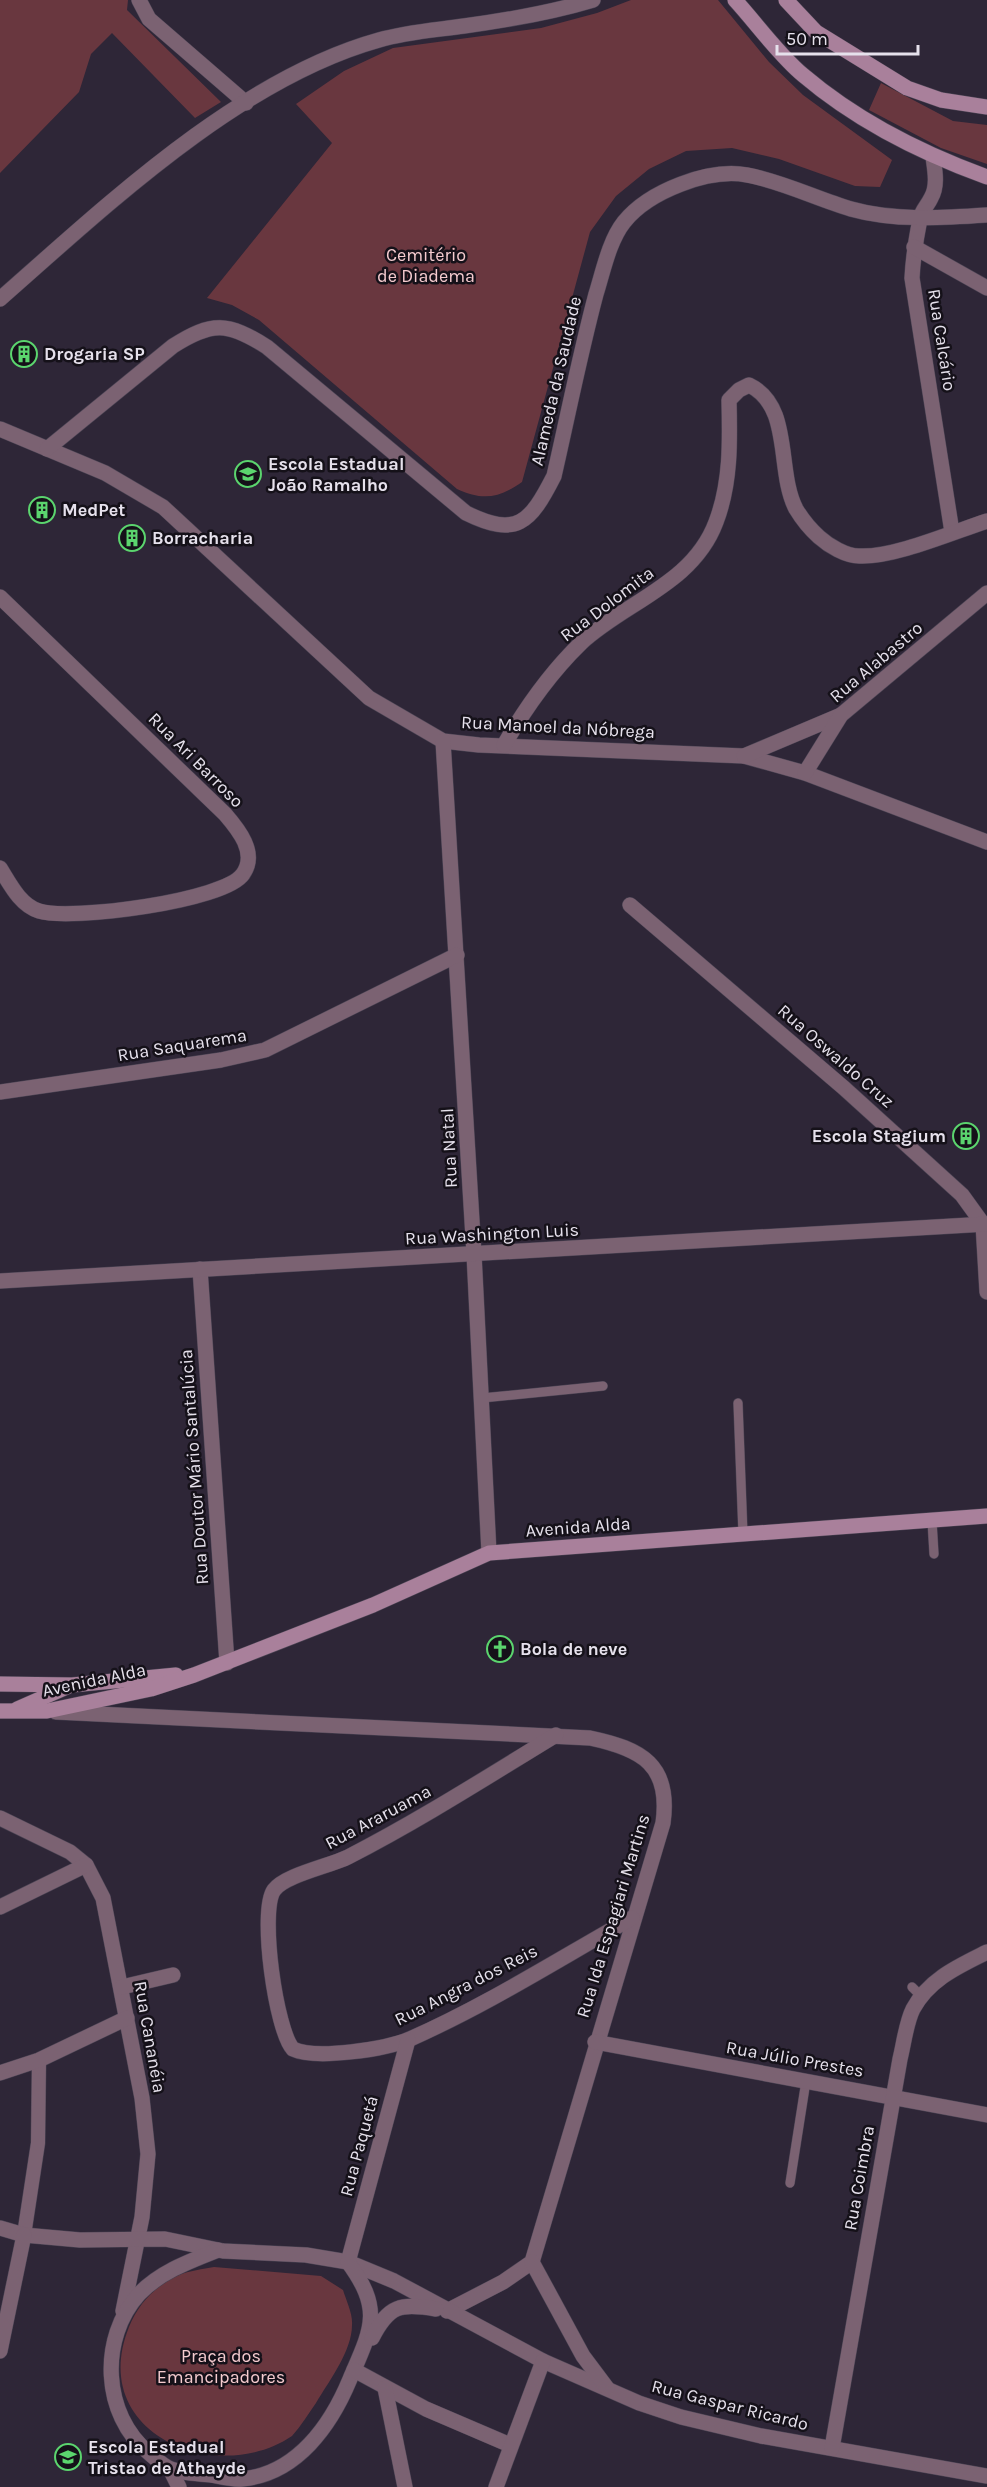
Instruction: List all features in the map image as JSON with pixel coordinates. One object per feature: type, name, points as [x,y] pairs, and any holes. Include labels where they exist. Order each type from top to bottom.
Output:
[{"type":"main road","points":[[735,0],[802,74],[846,106],[933,157],[987,177]]},
{"type":"main road","points":[[786,0],[816,32],[908,88],[941,100],[987,107]]},
{"type":"main road","name":"Avenida Alda","points":[[4,1714],[47,1711],[151,1689],[194,1675],[373,1605],[489,1553],[987,1516]]},
{"type":"main road","name":"Avenida Alda","points":[[0,1684],[72,1685],[156,1676],[194,1675]]},
{"type":"main road","points":[[4,1714],[72,1685]]},
{"type":"street","points":[[139,0],[150,19],[246,103]]},
{"type":"street","points":[[0,299],[149,169],[246,103],[294,75],[379,40],[540,14],[593,0]]},
{"type":"street","name":"Rua Calcário","points":[[933,157],[935,181],[933,196],[920,216],[919,231],[914,247],[912,278],[952,532]]},
{"type":"street","name":"Alameda da Saudade","points":[[47,449],[173,346],[194,332],[218,326],[242,331],[267,347],[466,513],[486,523],[507,527],[527,518],[540,502],[554,476],[602,272],[624,222],[645,205],[694,179],[720,172],[748,175],[854,209],[920,216],[987,215]]},
{"type":"street","points":[[914,247],[987,288]]},
{"type":"street","name":"Rua Dolomita","points":[[504,745],[540,688],[582,642],[664,588],[695,557],[716,524],[727,478],[729,400],[749,385],[767,398],[777,421],[787,480],[795,508],[809,528],[828,545],[857,556],[880,555],[987,521]]},
{"type":"street","name":"Rua Manoel da Nóbrega","points":[[0,429],[105,473],[163,507],[369,698],[443,741],[744,756],[805,773],[987,842]]},
{"type":"street","name":"Rua Alabastro","points":[[805,773],[841,715],[987,594]]},
{"type":"street","name":"Rua Ari Barroso","points":[[0,597],[225,814],[241,833],[249,854],[243,874],[230,885],[180,900],[111,912],[39,911],[21,900],[0,868]]},
{"type":"street","points":[[744,756],[841,715]]},
{"type":"street","name":"Rua Natal","points":[[443,741],[474,1254],[489,1553]]},
{"type":"street","name":"Rua Oswaldo Cruz","points":[[630,905],[853,1095],[962,1195],[985,1224]]},
{"type":"street","name":"Rua Saquarema","points":[[0,1092],[221,1060],[265,1050],[457,956]]},
{"type":"street","points":[[985,1224],[987,1292]]},
{"type":"street","name":"Rua Washington Luis","points":[[0,1281],[985,1224]]},
{"type":"street","name":"Rua Doutor Mário Santalúcia","points":[[200,1269],[227,1663]]},
{"type":"street","name":"Rua Ida Espagiari Martins","points":[[47,1711],[556,1735],[619,1744],[645,1758],[659,1777],[666,1798],[663,1823],[632,1918],[532,2262]]},
{"type":"street","name":"Rua Araruama","points":[[271,1959],[270,1900],[274,1890],[282,1884],[336,1863],[417,1821],[556,1735]]},
{"type":"street","name":"Rua Cananéia","points":[[0,1818],[70,1852],[86,1865],[103,1898],[142,2098],[148,2154],[147,2186],[112,2363],[111,2383],[117,2409],[127,2430],[141,2446],[170,2469]]},
{"type":"street","points":[[0,1907],[86,1865]]},
{"type":"street","name":"Rua Angra dos Reis","points":[[271,1959],[283,2031],[293,2049],[312,2054],[364,2049],[408,2040],[632,1918]]},
{"type":"street","name":"Rua Coimbra","points":[[832,2448],[893,2097],[917,1992],[931,1985],[949,1971],[987,1952]]},
{"type":"street","points":[[122,1987],[173,1975]]},
{"type":"street","points":[[0,2073],[39,2060],[127,2018]]},
{"type":"street","name":"Rua Paquetá","points":[[348,2262],[408,2040]]},
{"type":"street","name":"Rua Júlio Prestes","points":[[595,2042],[987,2115]]},
{"type":"street","points":[[0,2351],[3,2324],[24,2235],[38,2143],[39,2060]]},
{"type":"street","name":"Rua Gaspar Ricardo","points":[[0,2228],[24,2235],[80,2240],[138,2238],[193,2243],[218,2250],[306,2255],[348,2262],[394,2282],[543,2361],[608,2390],[681,2417],[761,2436],[987,2476]]},
{"type":"street","points":[[122,2317],[139,2294],[155,2281],[176,2267],[218,2250]]},
{"type":"street","points":[[170,2469],[263,2481],[318,2436],[343,2395],[363,2350],[370,2325],[371,2304],[364,2284],[348,2262]]},
{"type":"street","points":[[447,2311],[503,2282],[532,2262],[583,2355],[608,2390]]},
{"type":"street","name":"Rua Gaspar Ricardo","points":[[363,2350],[385,2315],[395,2309],[408,2305],[447,2311]]},
{"type":"street","points":[[496,2487],[543,2361]]},
{"type":"street","points":[[354,2370],[426,2409],[510,2445]]},
{"type":"street","points":[[385,2388],[405,2487]]},
{"type":"street","points":[[170,2469],[179,2487]]},
{"type":"street","points":[[220,2487],[234,2479]]},
{"type":"lane","points":[[482,1398],[603,1386]]},
{"type":"lane","points":[[738,1403],[743,1534]]},
{"type":"lane","points":[[932,1521],[934,1554]]},
{"type":"lane","points":[[790,2183],[806,2081]]},
{"type":"green space","points":[[0,0],[128,0],[127,10],[221,102],[195,118],[112,33],[91,54],[79,92],[0,173]]},
{"type":"green space","name":"Cemitério de Diadema","points":[[631,0],[718,0],[769,62],[803,95],[892,160],[880,187],[855,186],[779,159],[732,148],[686,151],[649,169],[616,196],[590,232],[522,482],[506,492],[491,496],[466,493],[457,489],[259,320],[232,305],[207,298],[332,143],[296,104],[344,71],[393,48],[541,28],[597,13]]},
{"type":"green space","points":[[881,83],[953,121],[987,125],[987,164],[941,148],[869,110]]},
{"type":"green space","name":"Praça dos Emancipadores","points":[[214,2267],[321,2276],[343,2290],[352,2321],[351,2335],[339,2366],[292,2436],[262,2450],[229,2456],[196,2452],[166,2441],[142,2422],[126,2396],[121,2364],[129,2327],[137,2311],[149,2296],[163,2284],[179,2275]]},
{"type":"place","name":"Drogaria SP","points":[[24,354]]},
{"type":"place","name":"Escola Estadual João Ramalho","points":[[248,474]]},
{"type":"place","name":"MedPet","points":[[42,510]]},
{"type":"place","name":"Borracharia","points":[[132,538]]},
{"type":"place","name":"Escola Stagium","points":[[966,1136]]},
{"type":"place","name":"Bola de neve","points":[[500,1649]]},
{"type":"place","name":"Escola Estadual Tristao de Athayde","points":[[68,2457]]}]
